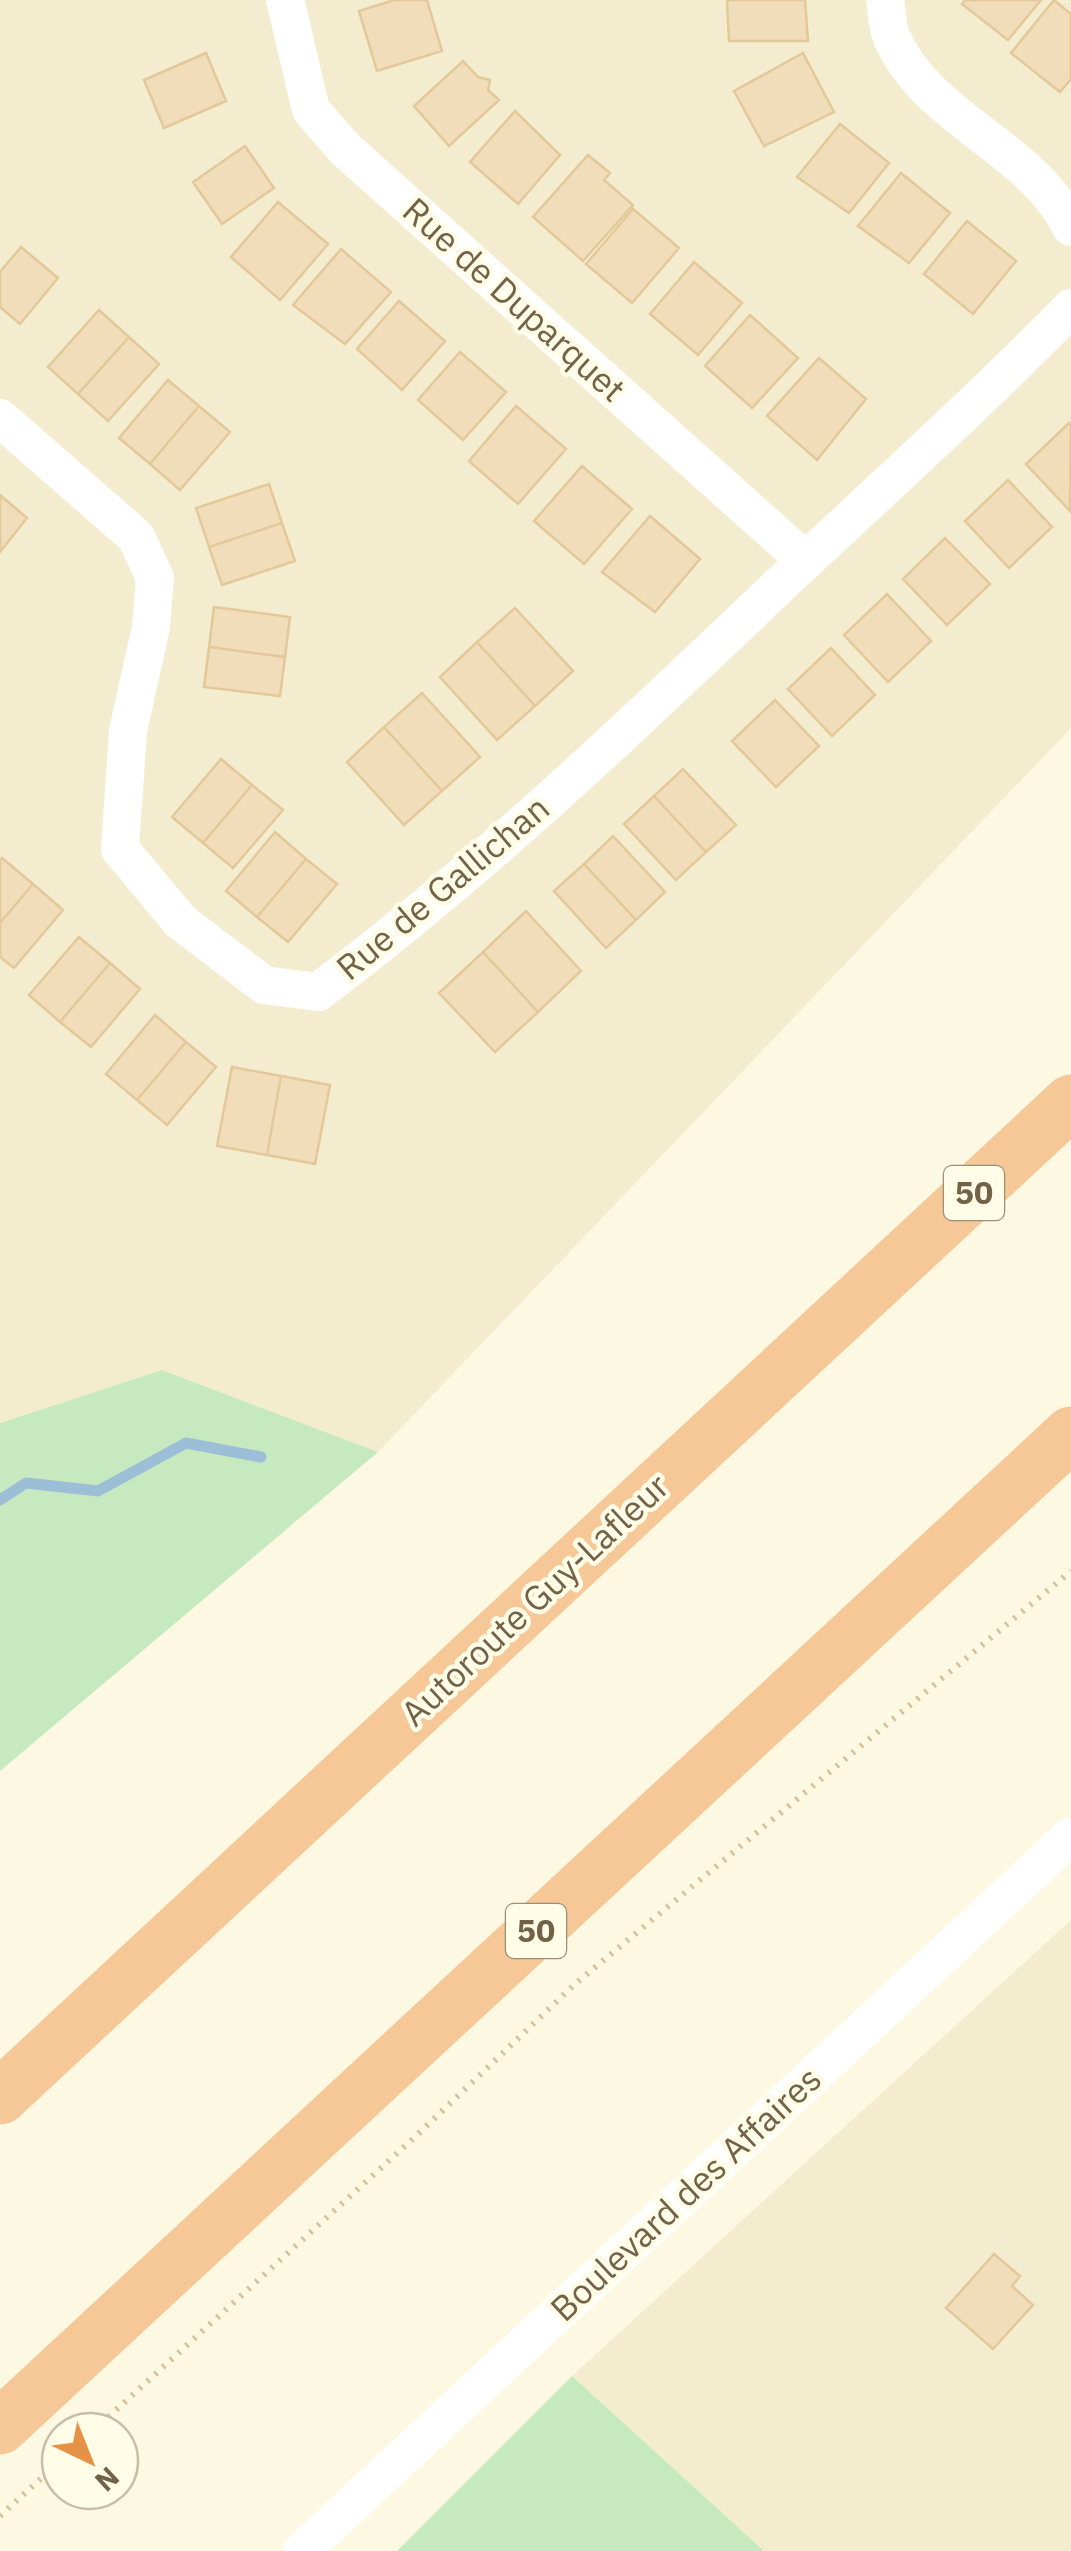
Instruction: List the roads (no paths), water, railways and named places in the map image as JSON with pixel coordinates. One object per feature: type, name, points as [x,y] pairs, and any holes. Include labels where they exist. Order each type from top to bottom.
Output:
[{"type":"highway","name":"Autoroute Guy-Lafleur","points":[[0,2098],[1071,1102]]},
{"type":"highway","name":"50","points":[[0,2427],[1071,1434]]},
{"type":"street","name":"Rue de Duparquet","points":[[285,0],[311,110],[345,149],[806,561]]},
{"type":"street","points":[[885,0],[891,36],[913,72],[1053,194],[1071,228]]},
{"type":"street","name":"Rue de Gallichan","points":[[0,418],[136,538],[155,578],[150,627],[128,731],[120,849],[180,921],[264,985],[318,992],[452,888],[620,736],[977,404],[1071,308]]},
{"type":"street","name":"Boulevard des Affaires","points":[[302,2551],[1071,1836]]},
{"type":"waterway","points":[[0,1500],[26,1483],[98,1491],[186,1443],[261,1457]]}]
